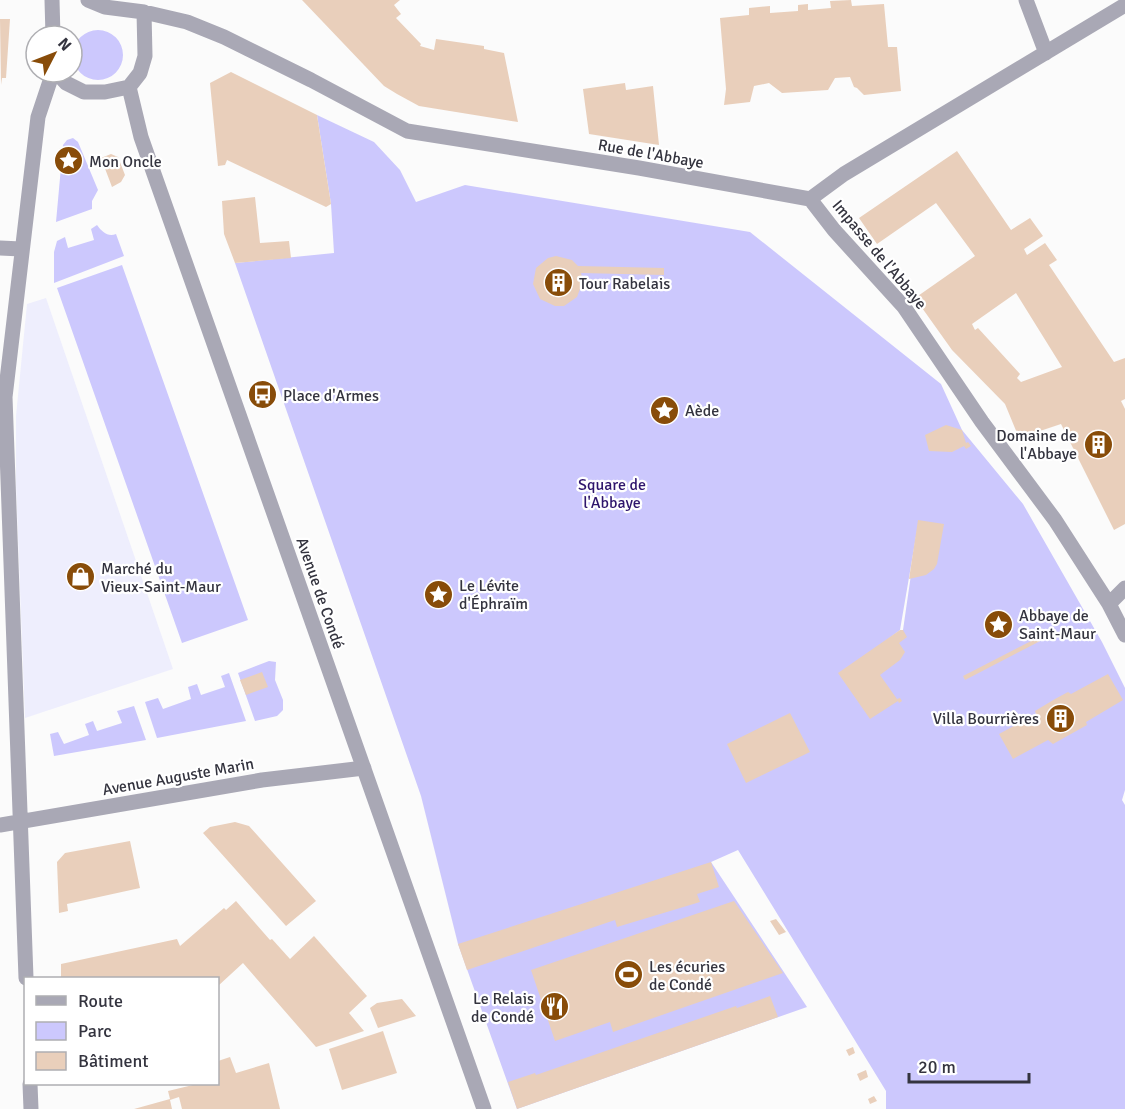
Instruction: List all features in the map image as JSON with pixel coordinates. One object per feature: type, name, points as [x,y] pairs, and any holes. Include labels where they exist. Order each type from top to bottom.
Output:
[{"type":"street","points":[[52,0],[53,24]]},
{"type":"street","name":"Rue de l'Abbaye","points":[[88,0],[187,22],[224,37],[408,131],[639,168],[810,199]]},
{"type":"street","points":[[1026,0],[1046,53]]},
{"type":"street","points":[[810,199],[844,174],[1125,6]]},
{"type":"street","points":[[68,84],[84,92],[105,92],[129,87],[141,73],[145,56],[144,12]]},
{"type":"street","points":[[26,977],[5,353],[38,117],[50,84]]},
{"type":"street","name":"Avenue de Condé","points":[[129,87],[141,137],[484,1109]]},
{"type":"street","name":"Impasse de l'Abbaye","points":[[810,199],[834,230],[904,307],[982,422],[1055,520],[1125,635]]},
{"type":"street","points":[[0,248],[21,249]]},
{"type":"street","points":[[1108,604],[1125,588]]},
{"type":"street","name":"Avenue Auguste Marin","points":[[0,825],[262,780],[364,768]]},
{"type":"street","points":[[30,1085],[31,1109]]},
{"type":"shaded area","name":"Marché du Vieux-Saint-Maur","points":[[46,298],[173,669],[25,718],[16,485],[16,416],[27,304]]},
{"type":"green space","points":[[98,30],[108,32],[116,37],[122,50],[121,65],[112,76],[98,80],[84,76],[84,34]]},
{"type":"green space","name":"Square de l'Abbaye","points":[[317,115],[374,142],[400,170],[416,202],[465,185],[750,232],[941,384],[962,430],[1023,504],[1102,642],[1125,688],[1125,790],[1122,800],[1125,805],[1125,1109],[886,1109],[886,1091],[738,850],[711,862],[807,1007],[517,1109],[458,944],[421,796],[235,263],[334,253],[331,204]],"holes":[[[919,519],[903,630],[880,645],[900,630]]]},
{"type":"green space","points":[[73,138],[78,142],[98,190],[92,201],[92,209],[56,222],[63,145],[67,140]]},
{"type":"green space","points":[[97,225],[105,233],[116,234],[124,256],[54,283],[54,252],[57,241],[65,237],[68,248],[94,240],[91,229]]},
{"type":"green space","points":[[122,265],[248,620],[182,643],[57,288]]},
{"type":"green space","points":[[269,661],[276,662],[275,680],[283,700],[283,710],[277,716],[255,721],[238,673]]},
{"type":"green space","points":[[229,673],[246,721],[157,738],[145,702],[158,698],[163,709],[191,699],[188,687],[197,684],[201,695],[225,687],[221,676]]},
{"type":"green space","points":[[134,706],[146,740],[54,756],[50,734],[58,732],[64,744],[89,735],[85,724],[93,721],[97,731],[122,723],[117,711]]},
{"type":"building","points":[[302,0],[400,0],[394,5],[401,14],[396,18],[421,44],[420,46],[434,50],[436,39],[484,46],[484,49],[504,53],[518,122],[419,106],[397,94],[384,86]]},
{"type":"building","points":[[851,0],[852,6],[884,4],[888,47],[897,47],[901,91],[864,95],[854,87],[850,77],[835,78],[828,90],[782,93],[769,83],[754,86],[750,102],[724,105],[726,89],[720,18],[749,15],[749,8],[770,6],[770,13],[798,11],[798,5],[808,4],[808,10],[831,8],[830,1]]},
{"type":"building","points":[[0,19],[10,19],[6,78],[2,78],[1,85]]},
{"type":"building","points":[[231,72],[317,115],[331,204],[326,207],[227,160],[225,165],[218,166],[210,83]]},
{"type":"building","points":[[625,83],[626,90],[653,86],[659,145],[589,134],[583,89]]},
{"type":"building","points":[[957,151],[1011,230],[1030,218],[1043,236],[1024,249],[1027,255],[1045,243],[1057,260],[1049,265],[1114,362],[1125,358],[1125,399],[1121,401],[1125,409],[1125,524],[1114,530],[1061,424],[1019,438],[1005,404],[952,350],[915,298],[975,256],[936,203],[877,244],[859,218]],"holes":[[[1016,293],[1062,367],[1021,382],[1017,378],[1020,374],[978,328],[975,330],[972,324]]]},
{"type":"building","points":[[111,154],[118,157],[125,175],[121,182],[112,187],[101,158]]},
{"type":"building","points":[[255,197],[260,243],[289,241],[291,258],[235,263],[224,234],[222,201]]},
{"type":"building","name":"Tour Rabelais","points":[[556,256],[572,260],[578,266],[664,268],[664,275],[581,273],[583,281],[577,297],[564,306],[555,306],[540,299],[533,284],[536,268],[548,258]]},
{"type":"building","points":[[946,425],[962,430],[966,443],[968,442],[971,446],[966,449],[964,446],[952,452],[929,451],[925,435]]},
{"type":"building","points":[[918,520],[944,524],[937,564],[934,569],[926,575],[909,579]]},
{"type":"building","points":[[903,630],[907,637],[899,643],[905,652],[900,660],[880,675],[897,699],[900,698],[902,701],[899,703],[898,701],[870,719],[838,673]]},
{"type":"building","points":[[1047,633],[1048,637],[965,680],[963,676]]},
{"type":"building","points":[[262,672],[268,687],[246,695],[240,680]]},
{"type":"building","name":"Villa Bourrières","points":[[1108,674],[1123,700],[1086,722],[1087,725],[1053,744],[1048,740],[1013,759],[999,734],[1036,714],[1035,711],[1055,699],[1068,692],[1071,694]]},
{"type":"building","points":[[790,713],[810,752],[746,783],[727,744]]},
{"type":"building","points":[[235,822],[249,826],[316,901],[286,926],[203,833],[210,827]]},
{"type":"building","points":[[130,841],[140,888],[67,904],[68,911],[59,913],[57,862],[65,853]]},
{"type":"building","points":[[711,862],[719,887],[697,894],[700,902],[617,927],[615,920],[467,970],[458,944]]},
{"type":"building","points":[[236,901],[290,959],[314,936],[367,996],[349,1013],[364,1031],[316,1047],[243,963],[219,985],[219,977],[61,977],[61,964],[177,939],[180,946],[224,908],[226,910]]},
{"type":"building","points":[[734,901],[783,973],[613,1032],[610,1022],[555,1041],[531,970]]},
{"type":"building","points":[[776,919],[786,932],[779,935],[770,921]]},
{"type":"building","points":[[770,996],[778,1017],[517,1109],[508,1082],[535,1073],[536,1075]]},
{"type":"building","points":[[402,999],[416,1016],[378,1028],[370,1008],[377,1003]]},
{"type":"building","points":[[383,1031],[397,1073],[342,1090],[329,1049]]},
{"type":"building","points":[[853,1047],[855,1053],[849,1056],[846,1050]]},
{"type":"building","points":[[230,1057],[236,1073],[269,1063],[280,1109],[182,1109],[179,1097],[170,1100],[172,1109],[134,1109],[170,1099],[168,1091],[193,1085],[219,1085],[219,1061]]},
{"type":"building","points":[[866,1070],[868,1077],[860,1081],[857,1074]]},
{"type":"building","points":[[874,1096],[877,1101],[870,1104],[868,1099]]},
{"type":"place","name":"Mon Oncle","points":[[68,161]]},
{"type":"place","name":"Tour Rabelais","points":[[558,283]]},
{"type":"place","name":"Place d'Armes","points":[[262,395]]},
{"type":"place","name":"Aède","points":[[664,410]]},
{"type":"place","name":"Domaine de l'Abbaye","points":[[1098,444]]},
{"type":"place","name":"Marché du Vieux-Saint-Maur","points":[[80,577]]},
{"type":"place","name":"Le Lévite d'Éphraïm","points":[[438,594]]},
{"type":"place","name":"Abbaye de Saint-Maur","points":[[998,624]]},
{"type":"place","name":"Villa Bourrières","points":[[1060,718]]},
{"type":"place","name":"Les écuries de Condé","points":[[628,975]]},
{"type":"place","name":"Le Relais de Condé","points":[[555,1007]]}]
